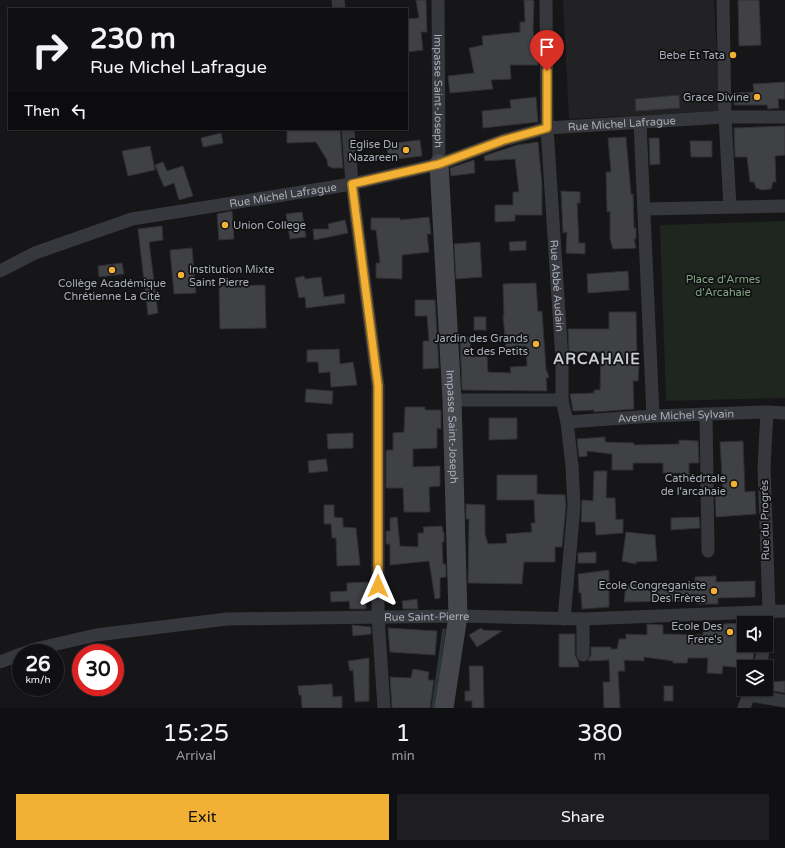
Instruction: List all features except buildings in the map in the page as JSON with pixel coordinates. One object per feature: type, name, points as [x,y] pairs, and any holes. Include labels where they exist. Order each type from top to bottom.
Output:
[{"type":"street","name":"Impasse Saint-Joseph","points":[[438,0],[439,164],[452,400],[458,616],[444,708]]},
{"type":"street","name":"Rue Abbé Audain","points":[[546,0],[547,128],[562,360],[562,400],[567,422],[572,466],[574,506],[564,619]]},
{"type":"street","points":[[723,0],[725,118],[730,207]]},
{"type":"street","name":"Rue Michel Lafrague","points":[[0,271],[35,253],[132,219],[352,184],[439,164],[504,140],[547,128],[725,118],[785,117]]},
{"type":"street","points":[[640,123],[653,416]]},
{"type":"street","points":[[348,130],[352,184],[378,386],[378,617],[384,708]]},
{"type":"street","points":[[644,209],[785,206]]},
{"type":"street","points":[[452,400],[562,400]]},
{"type":"street","name":"Avenue Michel Sylvain","points":[[567,422],[653,416],[767,412],[785,413]]},
{"type":"street","name":"Rue du Progrès","points":[[767,412],[764,467],[767,616]]},
{"type":"street","points":[[706,414],[708,552]]},
{"type":"street","name":"Rue Saint-Pierre","points":[[57,644],[96,635],[227,618],[458,616],[583,619],[785,611]]},
{"type":"street","points":[[583,619],[583,656]]},
{"type":"street","name":"Rue Saint-Pierre","points":[[0,662],[12,658]]},
{"type":"street","points":[[744,708],[748,696]]},
{"type":"street","points":[[766,696],[785,701]]},
{"type":"shaded area","points":[[563,0],[714,0],[720,111],[569,119]]},
{"type":"green space","name":"Place d'Armes d'Arcahaie","points":[[785,221],[785,398],[666,401],[660,225]]},
{"type":"waterway","points":[[433,708],[444,630]]},
{"type":"place","name":"Bebe Et Tata","points":[[733,55]]},
{"type":"place","name":"Grace Divine","points":[[757,97]]},
{"type":"place","name":"Eglise Du Nazareen","points":[[406,150]]},
{"type":"place","name":"Union College","points":[[225,225]]},
{"type":"place","name":"Collège Académique Chrétienne La Cité","points":[[112,270]]},
{"type":"place","name":"Institution Mixte Saint Pierre","points":[[181,275]]},
{"type":"place","name":"Jardin des Grands et des Petits","points":[[536,344]]},
{"type":"place","name":"Cathédrtale de l'arcahaie","points":[[734,484]]},
{"type":"place","name":"Ecole Congreganiste Des Frères","points":[[714,591]]},
{"type":"place","name":"Ecole Des Frere's","points":[[730,632]]},
{"type":"district","name":"ARCAHAIE","points":[[597,359]]},
{"type":"route","points":[[378,586],[378,386],[352,184],[439,164],[504,140],[547,128],[547,71]]}]
